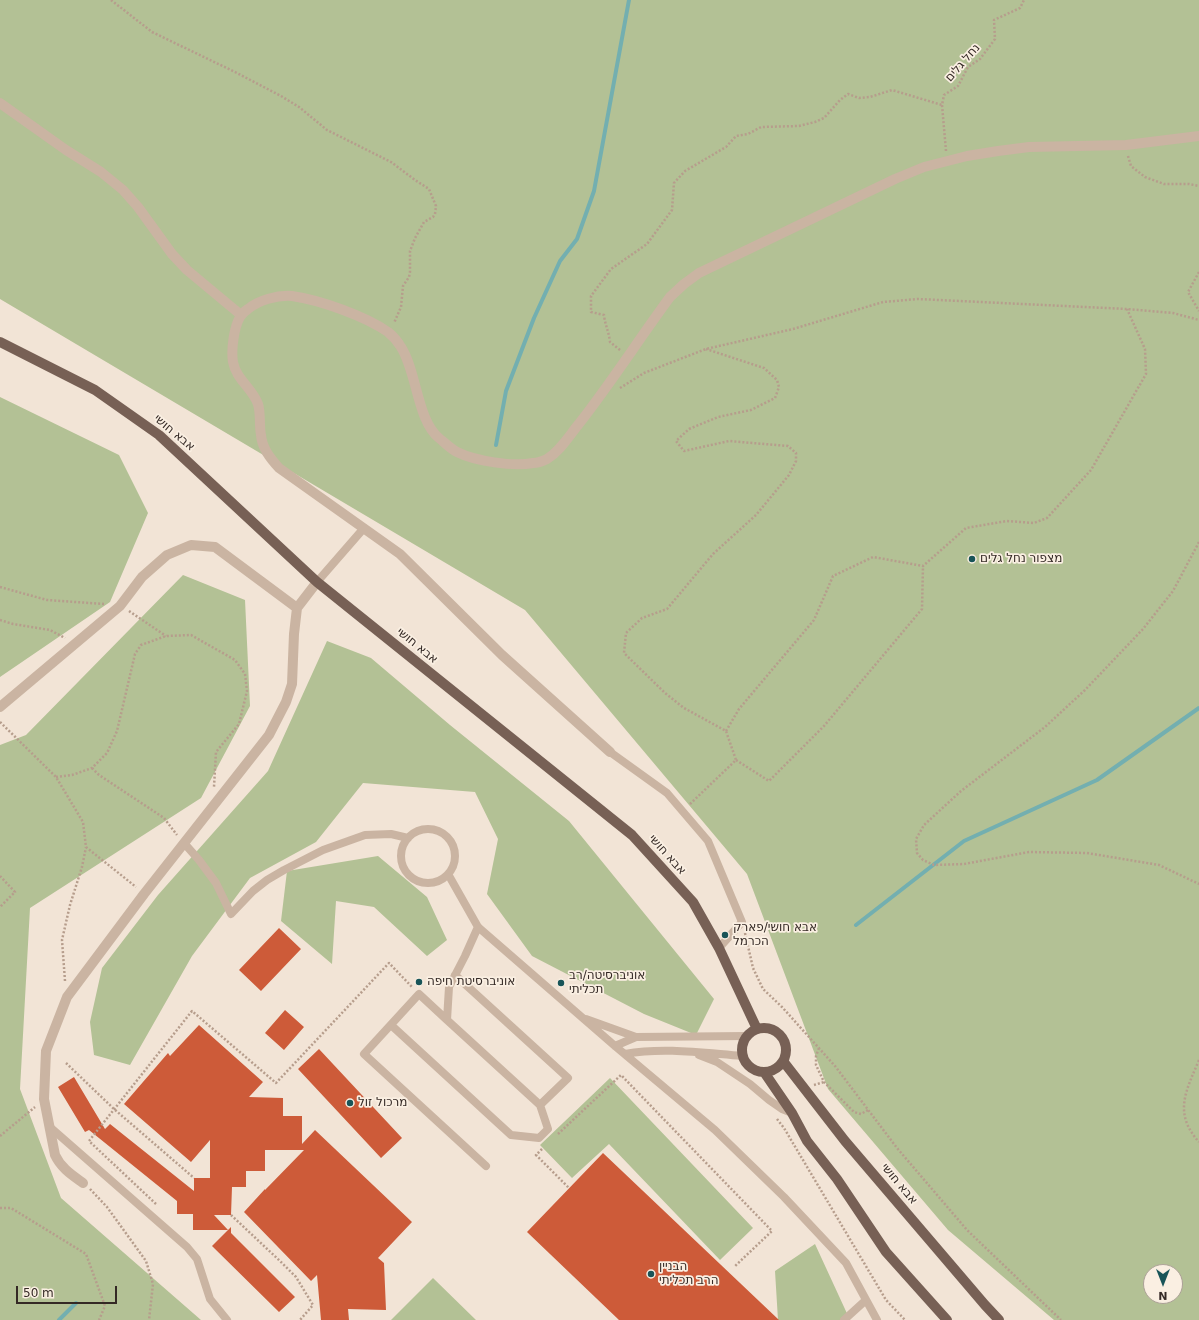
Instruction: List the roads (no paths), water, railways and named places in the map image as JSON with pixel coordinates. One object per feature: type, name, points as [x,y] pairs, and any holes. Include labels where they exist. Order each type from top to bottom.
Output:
[{"type":"main road","name":"אבא חושי","points":[[0,342],[95,390],[159,435],[317,582],[632,835],[693,902],[719,948],[757,1029]]},
{"type":"main road","points":[[757,1029],[770,1029],[781,1036],[786,1048],[783,1061],[775,1069],[758,1072],[748,1066],[742,1056],[741,1049],[743,1042],[752,1031],[757,1029]]},
{"type":"main road","name":"אבא חושי","points":[[783,1061],[845,1141],[985,1306],[999,1320]]},
{"type":"main road","points":[[764,1072],[792,1114],[807,1141],[837,1180],[886,1252],[948,1320]]},
{"type":"street","points":[[0,103],[66,150],[101,172],[123,190],[138,207],[172,254],[187,270],[241,315]]},
{"type":"street","points":[[610,752],[502,656],[400,554],[279,468],[269,458],[263,446],[258,404],[235,372],[233,344],[241,315],[253,305],[269,299],[291,296],[328,305],[354,314],[390,333],[401,347],[412,371],[425,418],[437,436],[457,452],[491,462],[534,463],[547,459],[565,441],[598,400],[670,297],[699,273],[895,179],[924,167],[998,151],[1029,147],[1126,145],[1199,136]]},
{"type":"street","points":[[0,707],[120,606],[142,577],[167,555],[191,544],[215,547],[297,608]]},
{"type":"street","points":[[83,1183],[58,1162],[44,1099],[46,1051],[67,997],[144,894],[269,735],[286,702],[292,684],[294,634],[297,608],[317,582]]},
{"type":"lane","points":[[317,582],[364,528]]},
{"type":"lane","points":[[610,752],[667,793],[708,841],[742,922],[719,948]]},
{"type":"lane","points":[[424,829],[442,833],[449,839],[455,856],[453,866],[448,874],[434,882],[425,883],[410,876],[404,870],[401,853],[403,845],[408,838],[415,832],[424,829]]},
{"type":"lane","points":[[184,844],[199,860],[216,883],[231,914],[253,891],[268,880],[323,850],[365,835],[391,834],[408,838]]},
{"type":"lane","points":[[448,874],[478,927],[615,1046],[715,1130],[784,1197],[846,1264],[877,1320]]},
{"type":"lane","points":[[447,1020],[448,987],[465,956],[478,927]]},
{"type":"lane","points":[[455,975],[568,1078],[540,1105]]},
{"type":"lane","points":[[391,1025],[511,1135],[539,1138],[548,1128],[540,1105],[419,994],[364,1054],[486,1166]]},
{"type":"lane","points":[[582,1017],[636,1037],[747,1036]]},
{"type":"lane","points":[[615,1046],[636,1037]]},
{"type":"lane","points":[[625,1054],[656,1050],[742,1056]]},
{"type":"lane","points":[[693,1052],[717,1062],[750,1084],[769,1100],[792,1114]]},
{"type":"lane","points":[[51,1128],[187,1247],[197,1259],[210,1299],[227,1320]]},
{"type":"lane","points":[[844,1320],[866,1300]]},
{"type":"waterway","points":[[496,445],[506,391],[534,318],[560,261],[577,239],[594,191],[629,0]]},
{"type":"waterway","points":[[856,925],[964,841],[1097,780],[1199,708]]},
{"type":"waterway","points":[[59,1320],[76,1303]]},
{"type":"place","name":"מצפור נחל גלים","points":[[972,559]]},
{"type":"place","name":"אבא חושי/פארק הכרמל","points":[[725,935]]},
{"type":"place","name":"אוניברסיטת חיפה","points":[[419,982]]},
{"type":"place","name":"אוניברסיטה/רב תכליתי","points":[[561,983]]},
{"type":"place","name":"מרכול זול","points":[[350,1103]]},
{"type":"place","name":"הבניין הרב תכליתי","points":[[651,1274]]}]
